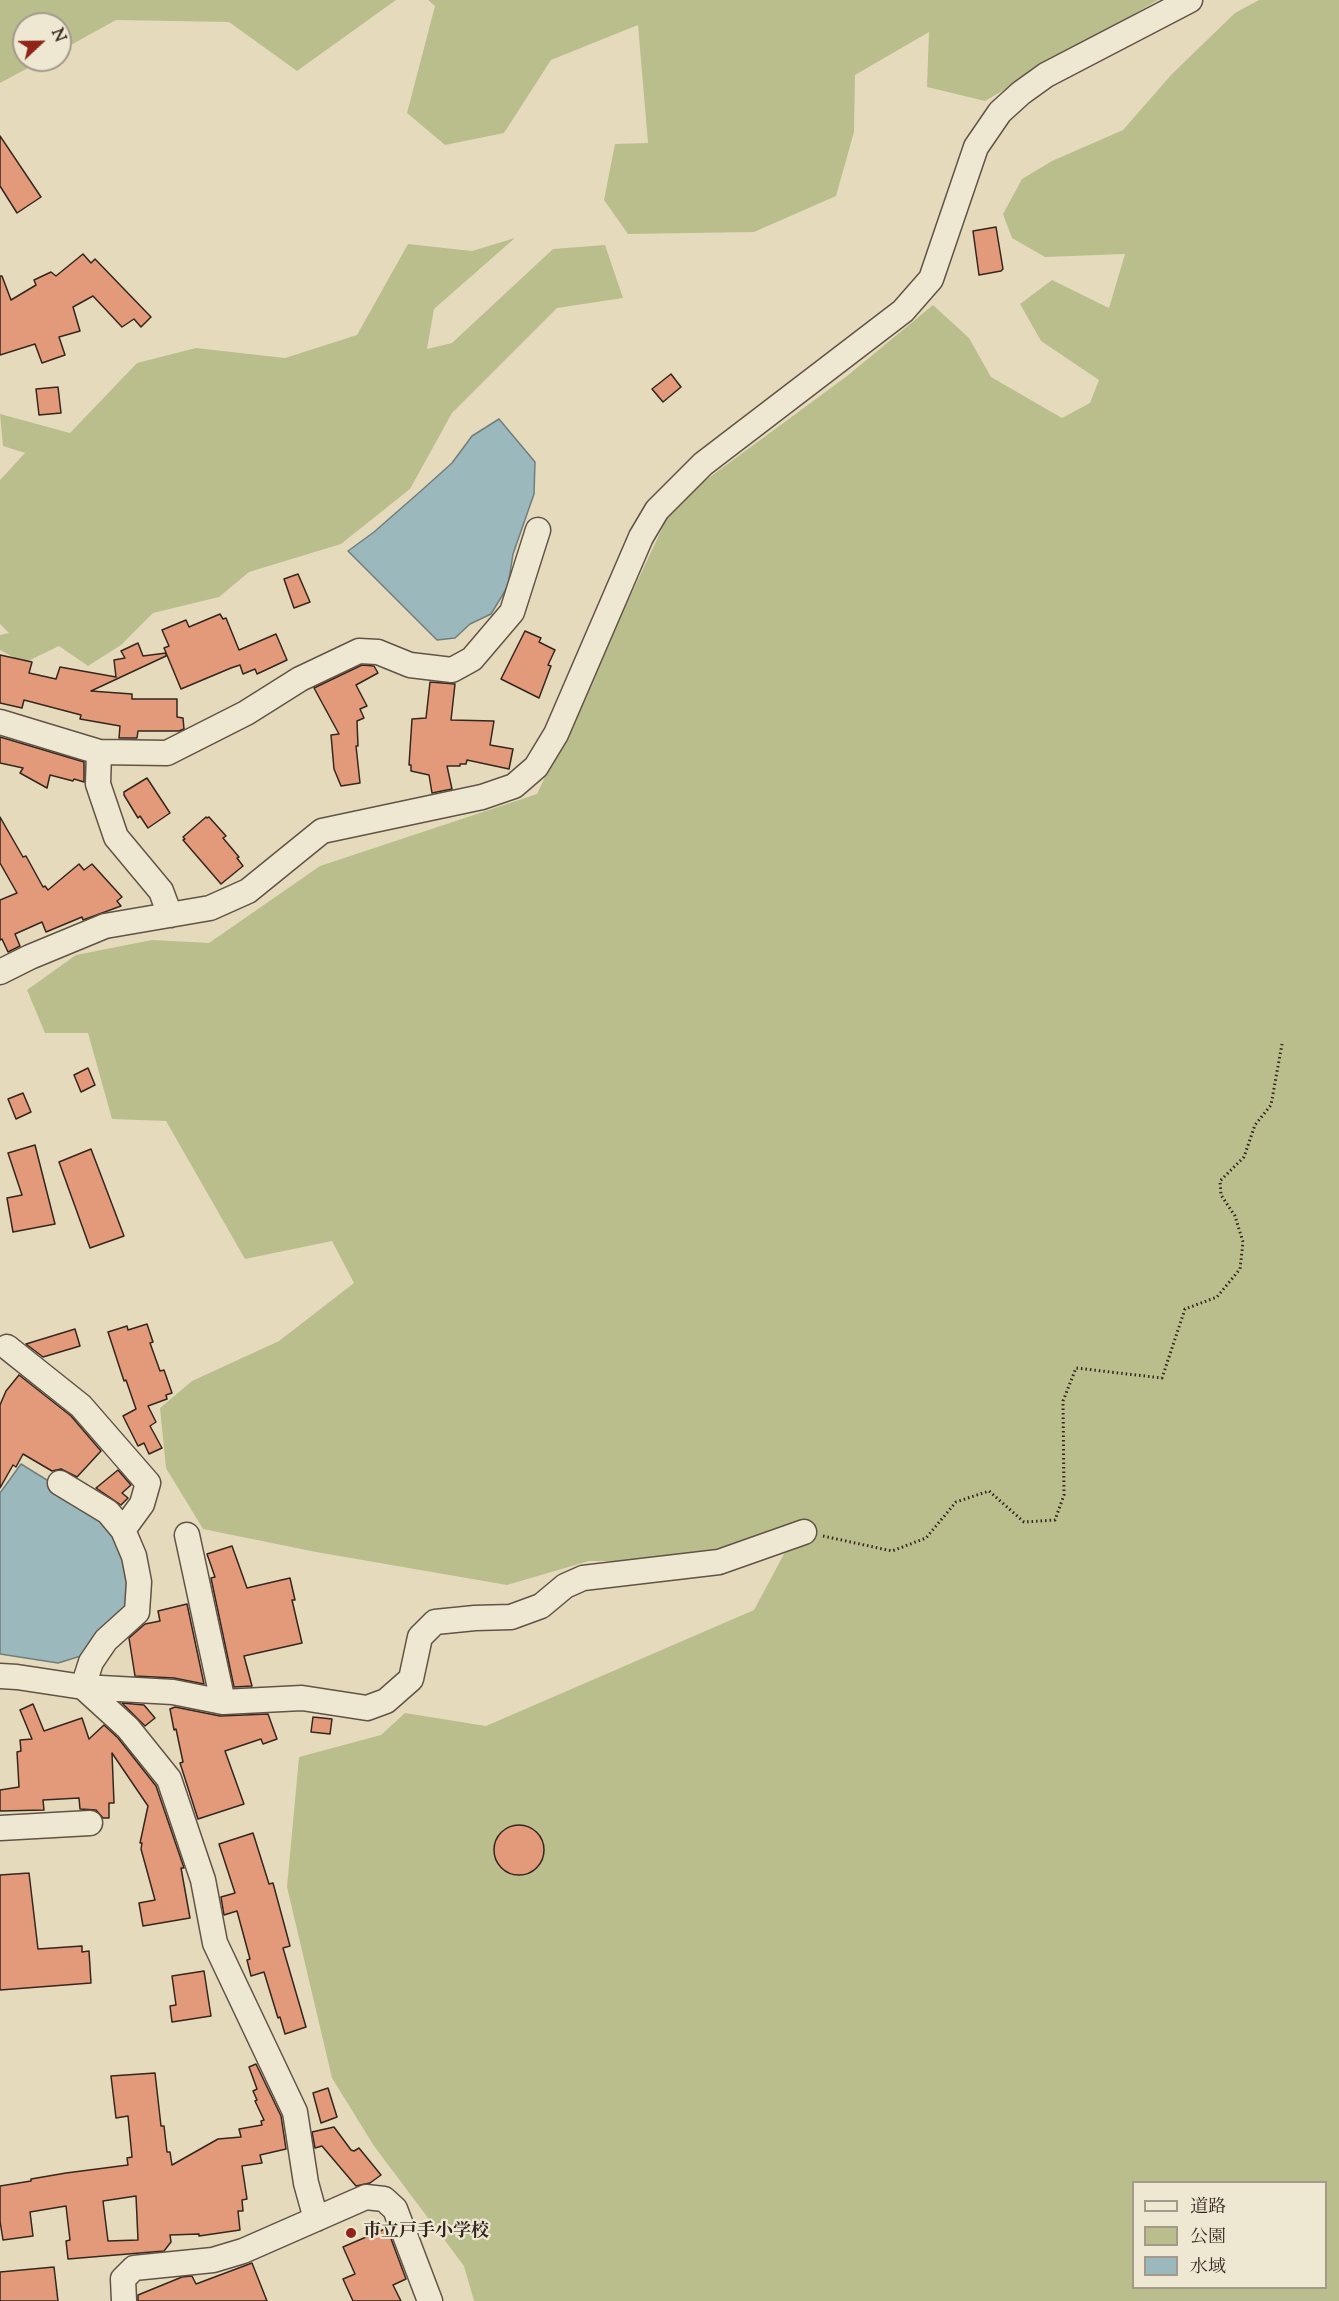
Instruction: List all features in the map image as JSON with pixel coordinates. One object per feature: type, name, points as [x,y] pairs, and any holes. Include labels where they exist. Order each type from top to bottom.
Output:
[{"type":"street","points":[[0,972],[105,926],[210,908],[248,891],[322,831],[482,797],[513,786],[536,767],[556,734],[641,537],[657,510],[703,464],[903,311],[931,279],[976,147],[1000,112],[1046,75],[1190,0]]},
{"type":"street","points":[[0,722],[99,752],[167,753],[246,713],[300,679],[359,651],[378,652],[410,665],[452,670],[472,659],[512,612],[538,530]]},
{"type":"street","points":[[99,752],[98,784],[116,837],[161,891],[170,915]]},
{"type":"street","points":[[2,1350],[81,1406],[148,1483],[142,1504],[123,1530]]},
{"type":"street","points":[[60,1484],[108,1512],[123,1530],[134,1556],[139,1582],[137,1612],[106,1640],[91,1662],[83,1687]]},
{"type":"street","points":[[0,1676],[83,1687],[173,1692],[223,1702],[302,1698],[367,1708],[386,1701],[411,1679],[420,1637],[435,1622],[511,1617],[541,1606],[565,1586],[583,1578],[719,1562],[804,1532]]},
{"type":"street","points":[[187,1535],[223,1702]]},
{"type":"street","points":[[83,1687],[128,1728],[169,1779],[203,1880],[215,1943],[296,2112],[306,2183],[315,2219]]},
{"type":"street","points":[[0,1828],[90,1823]]},
{"type":"street","points":[[124,2301],[123,2279],[134,2268],[223,2257],[243,2252],[366,2197],[384,2199],[395,2209],[430,2301]]},
{"type":"path","points":[[804,1532],[892,1551],[926,1538],[956,1502],[989,1491],[1024,1522],[1055,1520],[1064,1495],[1063,1401],[1076,1368],[1162,1378],[1185,1309],[1217,1297],[1240,1269],[1243,1242],[1235,1216],[1221,1196],[1220,1181],[1244,1157],[1255,1125],[1271,1105],[1282,1044]]},
{"type":"green space","points":[[0,0],[396,0],[297,71],[229,22],[116,20],[72,44],[72,12],[12,12],[12,72],[21,72],[0,83]]},
{"type":"green space","points":[[428,0],[1158,0],[985,101],[927,87],[929,32],[855,75],[854,132],[836,196],[754,232],[628,234],[604,200],[615,144],[648,143],[638,25],[551,60],[504,133],[445,145],[407,113],[435,6]]},
{"type":"green space","points":[[1259,0],[1339,0],[1339,2301],[474,2301],[464,2266],[374,2146],[332,2078],[287,1887],[299,1757],[381,1735],[405,1713],[486,1726],[754,1610],[792,1539],[694,1561],[589,1561],[507,1585],[316,1552],[203,1529],[166,1468],[160,1408],[192,1381],[279,1341],[354,1283],[332,1241],[245,1259],[166,1121],[112,1119],[88,1033],[45,1033],[27,990],[76,955],[152,940],[209,943],[320,866],[537,794],[668,516],[695,488],[847,376],[933,305],[969,338],[991,377],[1062,418],[1090,403],[1099,380],[1041,341],[1020,304],[1052,280],[1109,308],[1125,254],[1045,257],[1012,238],[1003,214],[1022,179],[1052,161],[1123,130],[1172,74],[1235,13]]},
{"type":"green space","points":[[515,238],[434,309],[427,349],[452,343],[553,249],[605,245],[623,298],[557,308],[452,413],[410,489],[341,544],[249,572],[219,597],[153,613],[121,645],[88,666],[59,646],[24,663],[0,650],[0,635],[9,633],[0,624],[0,480],[25,453],[3,446],[0,414],[70,433],[137,363],[196,348],[285,358],[357,335],[408,244],[472,251]]},
{"type":"water","points":[[499,419],[535,462],[534,494],[513,554],[508,586],[491,614],[470,624],[455,638],[437,640],[348,551],[374,532],[452,463],[472,436]]},
{"type":"water","points":[[21,1464],[97,1511],[121,1543],[131,1610],[81,1656],[58,1663],[0,1654],[0,1493]]},
{"type":"building","points":[[0,136],[41,197],[17,213],[0,186]]},
{"type":"building","points":[[996,227],[1003,269],[979,275],[973,231]]},
{"type":"building","points":[[83,254],[91,263],[95,259],[151,317],[141,327],[134,319],[122,327],[93,296],[73,307],[80,331],[59,337],[65,355],[42,363],[35,344],[0,355],[0,276],[2,276],[11,300],[36,285],[34,280],[51,272],[56,276]]},
{"type":"building","points":[[671,374],[681,387],[663,402],[652,389]]},
{"type":"building","points":[[58,387],[61,413],[39,415],[36,389]]},
{"type":"building","points":[[298,574],[310,602],[294,608],[284,579]]},
{"type":"building","points":[[220,614],[223,619],[226,618],[239,650],[276,634],[287,660],[257,674],[255,669],[243,674],[240,665],[181,689],[164,648],[169,646],[162,630],[186,620],[189,627]]},
{"type":"building","points":[[525,631],[541,638],[539,642],[555,650],[548,665],[551,666],[539,698],[501,679]]},
{"type":"building","points":[[138,643],[143,656],[166,653],[166,656],[91,691],[132,694],[132,699],[177,699],[177,717],[183,718],[184,729],[138,731],[137,738],[119,738],[120,726],[80,719],[81,715],[24,700],[22,708],[0,703],[0,655],[32,662],[29,673],[56,679],[60,667],[116,677],[114,660],[125,658],[121,651]]},
{"type":"building","points":[[362,665],[374,666],[378,673],[356,685],[367,706],[360,709],[364,718],[357,721],[358,746],[356,746],[360,783],[341,786],[334,769],[331,735],[339,734],[314,688]]},
{"type":"building","points":[[430,682],[455,684],[451,720],[494,721],[490,745],[513,749],[509,769],[467,760],[466,764],[460,764],[460,766],[447,766],[452,789],[432,793],[429,775],[411,771],[411,765],[409,765],[412,719],[426,718]]},
{"type":"building","points":[[0,737],[84,762],[84,782],[50,775],[47,788],[20,773],[23,768],[0,763]]},
{"type":"building","points":[[147,778],[170,813],[148,828],[140,816],[138,818],[124,795],[124,792]]},
{"type":"building","points":[[0,817],[43,887],[45,886],[48,890],[79,864],[84,870],[92,864],[122,897],[117,901],[121,906],[83,920],[82,917],[46,932],[42,922],[15,934],[20,946],[8,952],[2,939],[0,940],[0,900],[17,893],[0,863]]},
{"type":"building","points":[[206,817],[209,817],[226,836],[223,838],[239,857],[237,858],[243,866],[221,884],[183,840],[185,839],[183,837]]},
{"type":"building","points":[[88,1068],[95,1085],[81,1092],[74,1075]]},
{"type":"building","points":[[23,1093],[31,1112],[16,1119],[8,1099]]},
{"type":"building","points":[[35,1145],[55,1224],[13,1232],[7,1198],[22,1195],[8,1153]]},
{"type":"building","points":[[91,1149],[124,1236],[90,1248],[59,1162]]},
{"type":"building","points":[[147,1324],[153,1342],[150,1343],[160,1371],[164,1370],[172,1393],[166,1395],[167,1399],[148,1406],[156,1422],[150,1426],[162,1448],[149,1454],[144,1443],[138,1446],[123,1416],[136,1409],[108,1332],[127,1326],[128,1330]]},
{"type":"building","points":[[75,1329],[80,1346],[43,1357],[26,1344]]},
{"type":"building","points":[[19,1375],[71,1416],[101,1451],[77,1477],[61,1469],[52,1471],[23,1454],[16,1467],[13,1465],[0,1488],[0,1405],[6,1391]]},
{"type":"building","points":[[118,1470],[131,1485],[122,1493],[128,1498],[121,1505],[96,1488]]},
{"type":"building","points":[[232,1546],[247,1588],[290,1578],[295,1600],[292,1600],[302,1643],[244,1656],[252,1686],[234,1687],[211,1578],[215,1577],[207,1554]]},
{"type":"building","points":[[187,1604],[204,1684],[174,1678],[135,1676],[129,1638],[145,1624],[160,1621],[158,1611]]},
{"type":"building","points":[[122,1703],[144,1705],[155,1718],[145,1726]]},
{"type":"building","points":[[33,1704],[44,1731],[82,1718],[89,1739],[104,1725],[118,1738],[156,1786],[184,1868],[181,1868],[190,1918],[143,1926],[139,1903],[155,1900],[141,1849],[142,1843],[140,1843],[148,1806],[112,1753],[114,1803],[109,1803],[109,1818],[103,1818],[96,1810],[80,1809],[79,1798],[43,1800],[44,1810],[0,1811],[0,1790],[19,1787],[17,1752],[21,1751],[20,1740],[32,1739],[20,1710]]},
{"type":"building","points":[[175,1707],[220,1716],[268,1714],[277,1739],[263,1744],[261,1739],[225,1751],[244,1804],[198,1819],[180,1763],[183,1762],[170,1709]]},
{"type":"building","points":[[313,1717],[332,1719],[330,1734],[311,1732]]},
{"type":"building","points":[[514,1825],[524,1825],[537,1832],[544,1845],[544,1855],[537,1868],[524,1875],[514,1875],[505,1871],[498,1864],[494,1855],[494,1845],[498,1836],[505,1829]]},
{"type":"building","points":[[253,1833],[269,1884],[273,1883],[290,1946],[283,1948],[306,2027],[285,2034],[264,1972],[251,1976],[247,1960],[250,1959],[237,1911],[224,1915],[221,1897],[235,1893],[219,1844]]},
{"type":"building","points":[[29,1873],[38,1949],[82,1946],[82,1952],[89,1951],[91,1983],[0,1990],[0,1875]]},
{"type":"building","points":[[204,1971],[211,2016],[172,2022],[170,2006],[176,2005],[172,1976]]},
{"type":"building","points":[[256,2064],[281,2116],[286,2149],[260,2155],[262,2163],[242,2166],[247,2199],[242,2200],[243,2211],[238,2211],[240,2230],[199,2236],[199,2234],[170,2235],[171,2242],[164,2251],[68,2259],[66,2241],[70,2240],[66,2206],[30,2212],[33,2236],[3,2240],[0,2221],[0,2186],[66,2173],[128,2165],[127,2158],[132,2157],[128,2116],[116,2118],[111,2076],[155,2073],[161,2126],[164,2126],[167,2152],[170,2152],[172,2165],[218,2139],[241,2137],[239,2129],[262,2125],[261,2121],[264,2120],[255,2101],[257,2100],[253,2091],[257,2089],[249,2067]],"holes":[[[136,2196],[138,2240],[108,2241],[103,2201]]]},
{"type":"building","points":[[328,2088],[337,2117],[321,2123],[313,2093]]},
{"type":"building","points":[[334,2127],[351,2150],[359,2148],[381,2175],[370,2183],[356,2186],[322,2146],[315,2148],[312,2132]]},
{"type":"building","points":[[387,2228],[406,2279],[393,2285],[401,2301],[353,2301],[343,2279],[355,2274],[343,2247]]},
{"type":"building","points":[[252,2263],[267,2301],[138,2301],[138,2295],[182,2277],[192,2276],[196,2284]]},
{"type":"building","points":[[54,2267],[58,2301],[0,2301],[0,2272]]},
{"type":"place","name":"市立戸手小学校","points":[[351,2233]]}]
